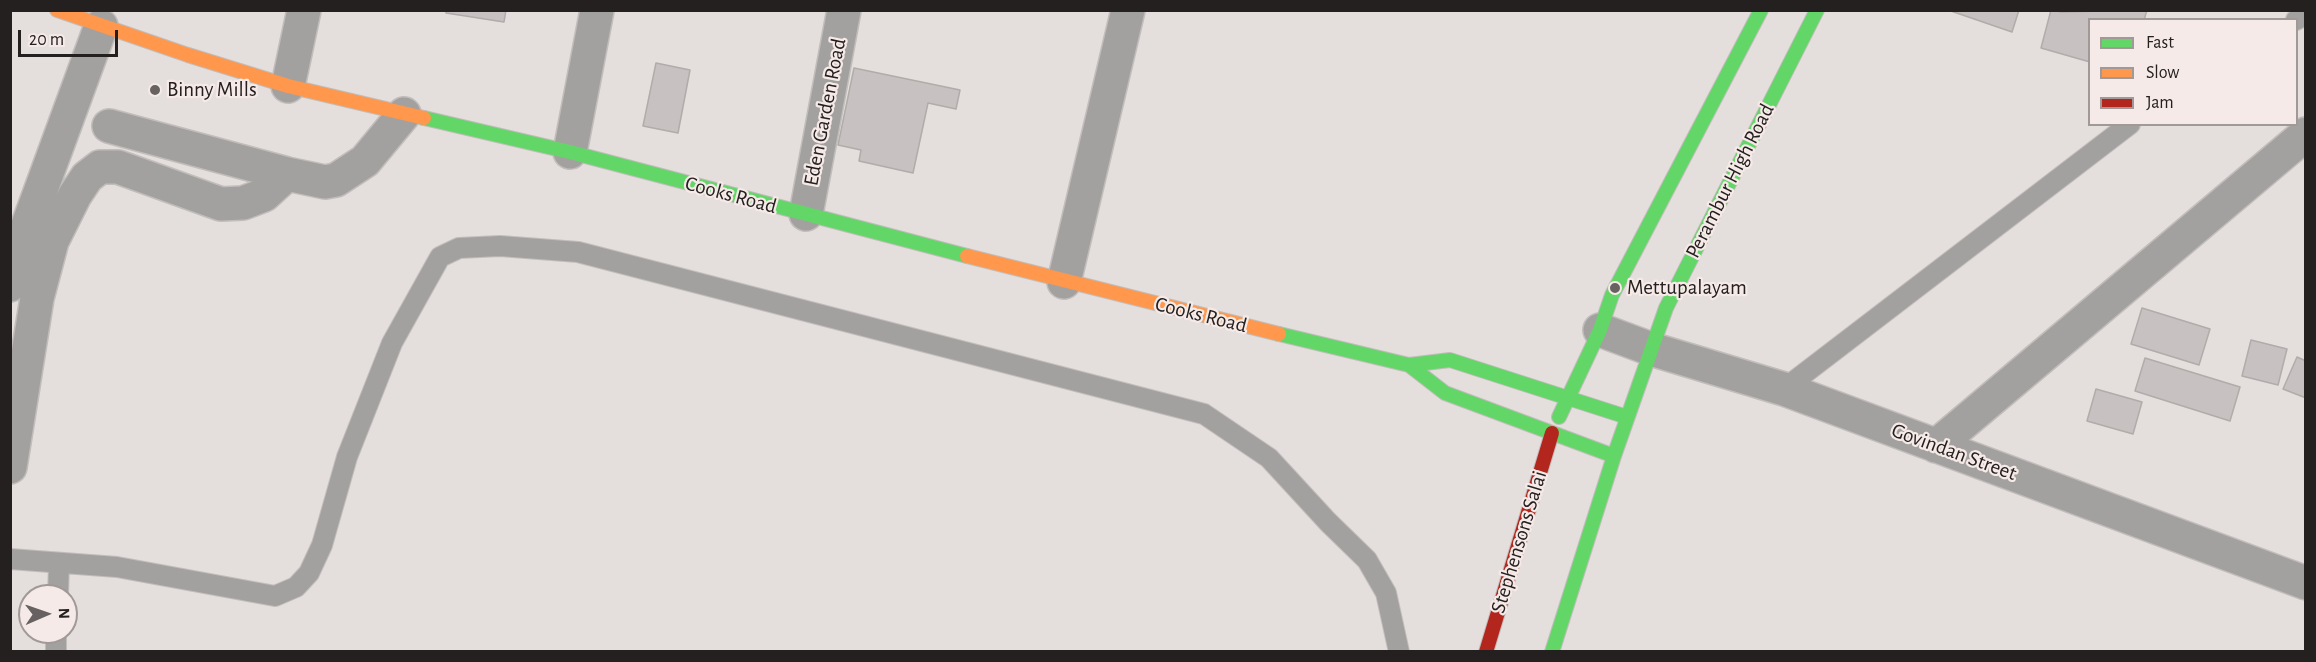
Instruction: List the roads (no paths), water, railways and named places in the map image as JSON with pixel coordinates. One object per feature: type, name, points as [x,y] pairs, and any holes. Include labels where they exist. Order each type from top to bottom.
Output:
[{"type":"main road","name":"Cooks Road","points":[[57,10],[288,86],[570,152],[1064,282],[1409,365],[1450,360],[1627,417]]},
{"type":"main road","points":[[1552,433],[1600,330],[1612,295],[1761,10]]},
{"type":"main road","name":"Perambur High Road","points":[[1614,456],[1666,308],[1817,10]]},
{"type":"main road","name":"Cooks Road","points":[[1409,365],[1445,393],[1614,456]]},
{"type":"main road","name":"Stephensons Salai","points":[[1486,651],[1552,433]]},
{"type":"main road","points":[[1552,651],[1614,456]]},
{"type":"street","points":[[288,86],[304,10]]},
{"type":"street","points":[[570,152],[597,10]]},
{"type":"street","name":"Eden Garden Road","points":[[806,214],[844,10]]},
{"type":"street","points":[[1064,282],[1128,10]]},
{"type":"street","points":[[10,285],[16,255],[46,177],[87,18]]},
{"type":"street","points":[[109,126],[286,174],[325,182],[336,180],[365,161],[404,114]]},
{"type":"street","points":[[1936,446],[2306,134]]},
{"type":"street","points":[[10,467],[37,298],[52,241],[75,195],[87,177],[100,167],[118,166],[221,204],[243,203],[264,195],[286,174]]},
{"type":"street","name":"Govindan Street","points":[[1600,330],[1651,349],[1784,389],[2306,583]]},
{"type":"lane","points":[[1784,389],[2127,126]]},
{"type":"lane","points":[[10,559],[117,567],[275,596],[296,587],[309,573],[322,545],[348,457],[392,343],[440,257],[459,248],[500,246],[578,252],[1204,414],[1269,458],[1367,560],[1386,593],[1399,651]]},
{"type":"lane","points":[[58,584],[59,563]]},
{"type":"place","name":"Binny Mills","points":[[155,90]]},
{"type":"place","name":"Mettupalayam","points":[[1615,288]]}]
